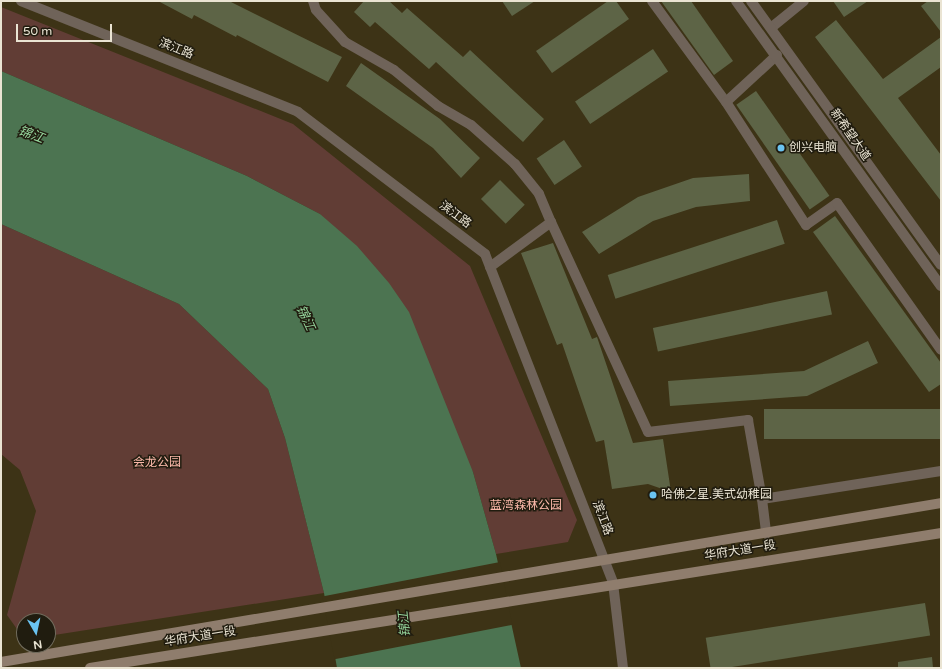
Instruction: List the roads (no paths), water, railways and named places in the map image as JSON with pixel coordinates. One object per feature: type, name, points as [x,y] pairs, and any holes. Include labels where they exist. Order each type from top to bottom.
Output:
[{"type":"main road","points":[[1,662],[534,574],[604,560],[766,534],[941,503]]},
{"type":"main road","name":"华府大道一段","points":[[90,668],[313,633],[612,583],[941,533]]},
{"type":"street","name":"滨江路","points":[[21,1],[298,112],[485,254],[612,583],[623,668]]},
{"type":"street","points":[[313,1],[316,10],[345,42],[394,70],[438,106],[470,125],[515,164],[539,194],[648,432],[748,420],[762,498],[766,534]]},
{"type":"street","points":[[652,1],[726,102],[806,225],[837,203],[941,350]]},
{"type":"street","name":"新希望大道","points":[[736,1],[777,55],[941,286]]},
{"type":"street","points":[[751,1],[772,27],[941,265]]},
{"type":"street","points":[[772,27],[804,1]]},
{"type":"street","points":[[726,102],[777,55]]},
{"type":"street","points":[[490,267],[551,222]]},
{"type":"street","points":[[762,498],[941,471]]},
{"type":"water","name":"锦江","points":[[1,71],[247,176],[320,214],[357,246],[389,283],[409,312],[473,472],[496,554],[521,668],[337,668],[324,593],[285,438],[268,389],[179,304],[1,224]]},
{"type":"place","name":"创兴电脑","points":[[781,148]]},
{"type":"place","name":"哈佛之星.美式幼稚园","points":[[653,495]]},
{"type":"park label","name":"会龙公园","points":[[157,463]]},
{"type":"park label","name":"蓝湾森林公园","points":[[526,506]]}]
